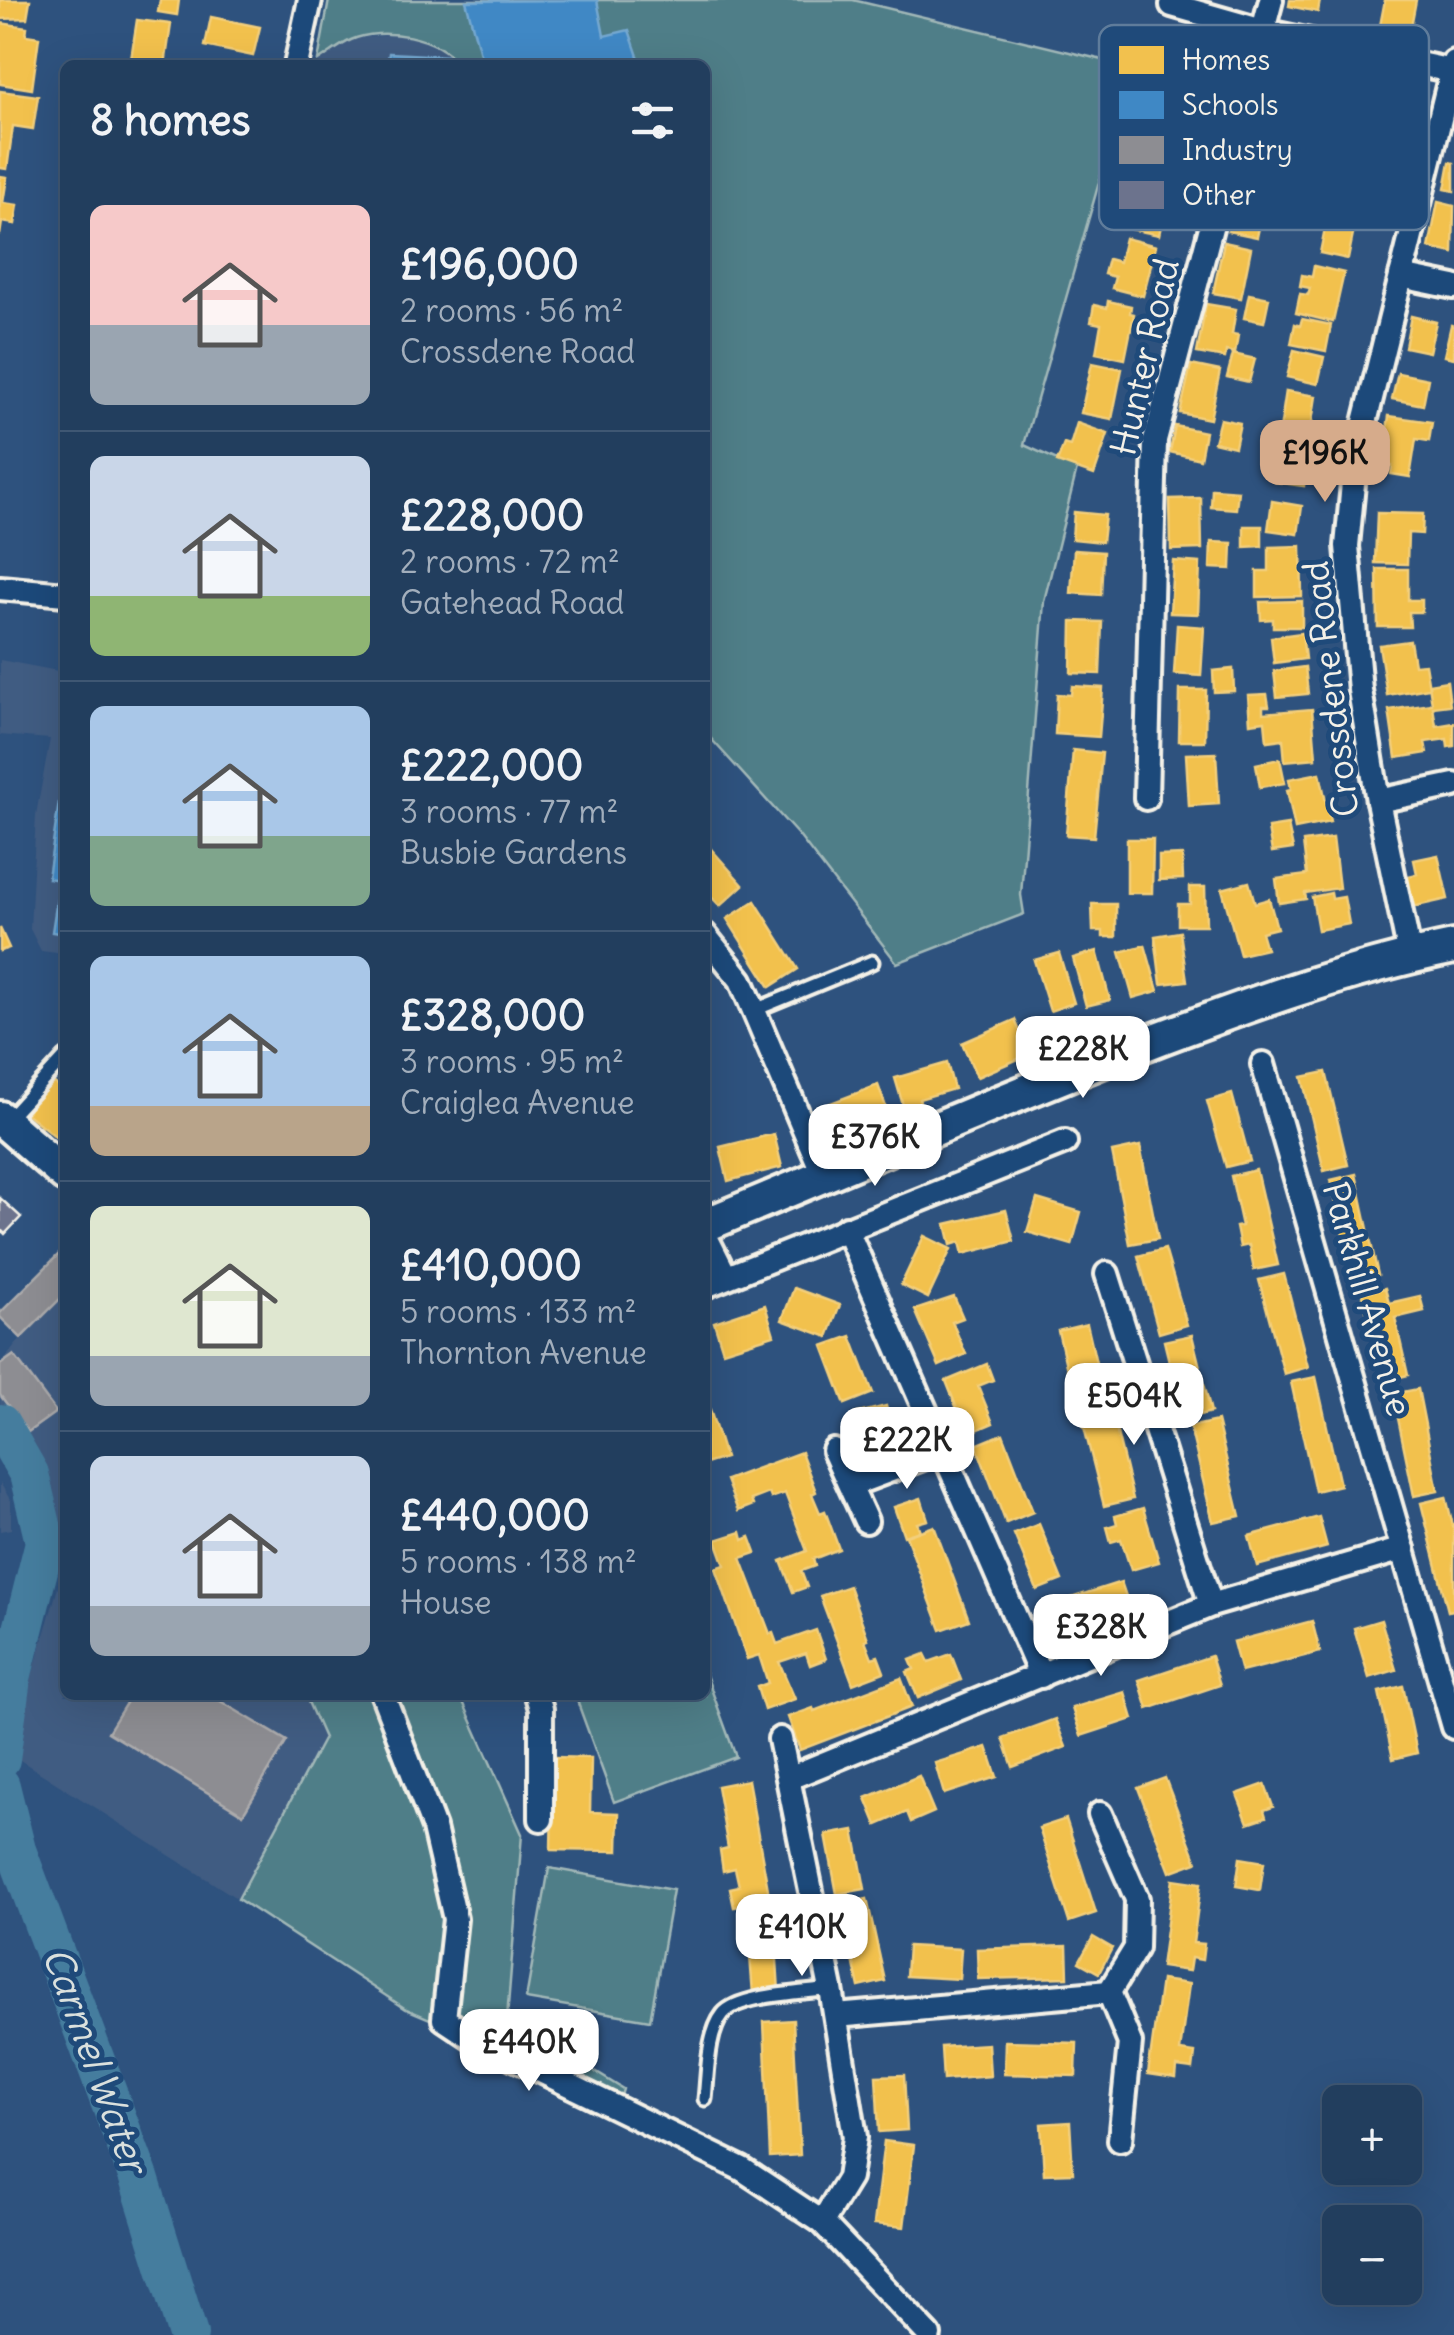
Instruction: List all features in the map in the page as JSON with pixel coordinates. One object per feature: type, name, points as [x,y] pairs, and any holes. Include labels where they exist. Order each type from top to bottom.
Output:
[{"type":"main road","points":[[710,1223],[1068,1074],[1251,1004],[1341,973],[1454,947]]},
{"type":"main road","points":[[2,1120],[60,1171]]},
{"type":"street","points":[[297,60],[310,0]]},
{"type":"street","name":"Hunter Road","points":[[1264,25],[1271,0]]},
{"type":"street","points":[[1172,5],[1241,25]]},
{"type":"street","name":"Crossdene Road","points":[[1429,163],[1453,67]]},
{"type":"street","name":"Hunter Road","points":[[1146,798],[1155,440],[1210,230]]},
{"type":"street","name":"Crossdene Road","points":[[1410,956],[1360,690],[1348,546],[1355,463],[1412,230]]},
{"type":"street","points":[[1401,276],[1454,287]]},
{"type":"street","points":[[0,588],[60,594]]},
{"type":"street","points":[[1378,801],[1454,785]]},
{"type":"street","points":[[710,941],[741,980],[824,1176]]},
{"type":"street","name":"Parkhill Avenue","points":[[1263,1064],[1454,1727]]},
{"type":"street","points":[[715,1281],[1065,1142]]},
{"type":"street","points":[[846,1228],[1041,1676]]},
{"type":"street","points":[[1107,1274],[1211,1605]]},
{"type":"street","points":[[834,1450],[866,1521]]},
{"type":"street","points":[[851,1486],[944,1450]]},
{"type":"street","points":[[789,1778],[1211,1605],[1403,1549]]},
{"type":"street","points":[[385,1700],[434,1828],[455,1918],[444,2018],[471,2037],[742,2169],[822,2222],[928,2335]]},
{"type":"street","points":[[538,1700],[541,1819]]},
{"type":"street","points":[[780,1739],[836,2016],[854,2137],[849,2178],[822,2222]]},
{"type":"street","points":[[1100,1814],[1137,1899],[1136,1948],[1109,1992]]},
{"type":"street","points":[[836,2016],[1109,1992]]},
{"type":"street","points":[[1109,1992],[1130,2043],[1120,2140]]},
{"type":"lane","points":[[755,1010],[872,962]]},
{"type":"lane","points":[[2,1120],[60,1062]]},
{"type":"lane","points":[[705,2099],[717,2027],[726,2010],[742,2001],[830,1989]]},
{"type":"shaded area","points":[[407,34],[452,54],[455,60],[320,60],[354,38]]},
{"type":"shaded area","points":[[60,659],[60,953],[41,951],[30,929],[36,815],[50,739],[0,735],[0,660],[58,671]]},
{"type":"shaded area","points":[[60,1288],[60,1539],[0,1404],[0,1365]]},
{"type":"shaded area","points":[[0,1483],[11,1501],[11,1529],[0,1531]]},
{"type":"shaded area","points":[[60,1581],[60,1700],[306,1700],[324,1737],[238,1899],[9,1753]]},
{"type":"green space","points":[[329,0],[853,0],[1099,59],[1099,182],[1024,445],[1077,469],[1044,601],[1021,895],[1024,914],[897,963],[799,836],[710,738],[710,60],[454,60],[425,41],[378,34],[351,40],[318,60]]},
{"type":"green space","points":[[710,1686],[736,1757],[614,1802],[577,1700],[710,1700]]},
{"type":"green space","points":[[307,1700],[462,1700],[522,1834],[507,2018],[623,2089],[620,2099],[406,2009],[238,1899],[324,1738]]},
{"type":"green space","points":[[549,1868],[673,1890],[650,2020],[526,1999]]},
{"type":"building: Homes","points":[[0,0],[30,0],[27,18],[0,19]]},
{"type":"building: Homes","points":[[160,0],[179,0],[177,15],[158,12]]},
{"type":"building: Homes","points":[[1290,0],[1320,0],[1318,12],[1289,6]]},
{"type":"building: Homes","points":[[1385,0],[1416,0],[1411,25],[1380,25]]},
{"type":"building: Homes","points":[[211,17],[260,27],[253,56],[205,46]]},
{"type":"building: Homes","points":[[137,20],[171,24],[166,60],[131,60]]},
{"type":"building: Homes","points":[[0,23],[27,27],[26,35],[39,37],[32,89],[0,84]]},
{"type":"building: Homes","points":[[0,91],[38,96],[33,129],[13,126],[7,169],[0,168]]},
{"type":"building: Homes","points":[[1450,162],[1454,163],[1454,191],[1445,189]]},
{"type":"building: Homes","points":[[0,176],[7,177],[3,203],[18,205],[15,224],[2,222],[0,235]]},
{"type":"building: Homes","points":[[1438,202],[1454,206],[1453,253],[1429,248]]},
{"type":"building: Homes","points":[[1228,230],[1258,230],[1257,237]]},
{"type":"building: Homes","points":[[1325,230],[1354,230],[1348,259],[1320,253]]},
{"type":"building: Homes","points":[[1125,238],[1156,246],[1143,296],[1112,288],[1115,277],[1104,274],[1108,259],[1119,262]]},
{"type":"building: Homes","points":[[1224,242],[1251,248],[1241,298],[1213,293]]},
{"type":"building: Homes","points":[[1314,266],[1344,273],[1333,322],[1296,313],[1300,294],[1308,295],[1310,288],[1300,286],[1302,275],[1312,277]]},
{"type":"building: Homes","points":[[1249,294],[1269,298],[1264,322],[1244,318]]},
{"type":"building: Homes","points":[[1108,301],[1131,306],[1130,313],[1134,314],[1125,359],[1096,353],[1101,324],[1091,322],[1094,305],[1107,308]]},
{"type":"building: Homes","points":[[1206,304],[1236,309],[1232,334],[1238,335],[1235,353],[1226,351],[1225,358],[1197,353]]},
{"type":"building: Homes","points":[[1411,316],[1436,322],[1429,352],[1405,347]]},
{"type":"building: Homes","points":[[1302,319],[1331,325],[1326,351],[1291,344],[1295,324],[1300,326]]},
{"type":"building: Homes","points":[[1451,325],[1454,326],[1454,358],[1444,356]]},
{"type":"building: Homes","points":[[1294,350],[1324,357],[1318,384],[1287,377]]},
{"type":"building: Homes","points":[[1233,354],[1255,359],[1249,382],[1227,377]]},
{"type":"building: Homes","points":[[1092,363],[1122,369],[1112,419],[1081,413]]},
{"type":"building: Homes","points":[[1191,365],[1220,371],[1210,419],[1180,413]]},
{"type":"building: Homes","points":[[1398,373],[1428,379],[1423,405],[1392,399]]},
{"type":"building: Homes","points":[[1286,391],[1316,396],[1308,447],[1278,443]]},
{"type":"building: Homes","points":[[1389,416],[1432,422],[1429,441],[1416,439],[1410,477],[1391,474],[1392,466],[1382,464]]},
{"type":"building: Homes","points":[[1220,419],[1240,423],[1235,447],[1214,442]]},
{"type":"building: Homes","points":[[1077,423],[1108,434],[1094,475],[1057,462],[1064,444],[1070,446]]},
{"type":"building: Homes","points":[[1175,426],[1205,432],[1200,459],[1170,452]]},
{"type":"building: Homes","points":[[1278,455],[1308,459],[1304,486],[1274,482]]},
{"type":"building: Homes","points":[[1212,489],[1238,491],[1236,509],[1211,507]]},
{"type":"building: Homes","points":[[1201,498],[1202,549],[1171,550],[1170,499]]},
{"type":"building: Homes","points":[[1272,501],[1302,506],[1298,534],[1268,530]]},
{"type":"building: Homes","points":[[1074,512],[1105,515],[1102,542],[1072,539]]},
{"type":"building: Homes","points":[[1377,513],[1423,514],[1422,534],[1408,533],[1407,564],[1375,563]]},
{"type":"building: Homes","points":[[1244,526],[1262,526],[1262,546],[1244,547]]},
{"type":"building: Homes","points":[[1211,542],[1232,543],[1231,569],[1210,568]]},
{"type":"building: Homes","points":[[1301,546],[1302,596],[1257,597],[1257,571],[1269,571],[1269,547]]},
{"type":"building: Homes","points":[[1074,550],[1103,552],[1101,595],[1071,593]]},
{"type":"building: Homes","points":[[1173,561],[1200,563],[1198,614],[1170,613]]},
{"type":"building: Homes","points":[[1377,569],[1408,569],[1408,600],[1422,600],[1422,612],[1409,612],[1410,627],[1378,627]]},
{"type":"building: Homes","points":[[1302,601],[1302,627],[1273,627],[1273,619],[1261,620],[1260,602]]},
{"type":"building: Homes","points":[[1072,621],[1102,622],[1100,674],[1071,673]]},
{"type":"building: Homes","points":[[1177,625],[1204,627],[1201,676],[1174,674]]},
{"type":"building: Homes","points":[[1302,633],[1305,659],[1274,663],[1271,637]]},
{"type":"building: Homes","points":[[1410,641],[1414,665],[1425,664],[1429,688],[1387,695],[1379,645]]},
{"type":"building: Homes","points":[[1305,667],[1308,694],[1277,697],[1274,671]]},
{"type":"building: Homes","points":[[1233,669],[1234,691],[1214,692],[1213,671]]},
{"type":"building: Homes","points":[[1447,681],[1450,705],[1433,707],[1436,726],[1454,723],[1454,746],[1448,747],[1447,739],[1425,742],[1427,753],[1396,758],[1389,710],[1432,704],[1429,684]]},
{"type":"building: Homes","points":[[1072,686],[1103,688],[1099,737],[1055,734],[1057,694],[1071,695]]},
{"type":"building: Homes","points":[[1180,690],[1206,690],[1205,741],[1179,741]]},
{"type":"building: Homes","points":[[1267,694],[1269,706],[1263,706],[1263,713],[1312,709],[1316,758],[1285,761],[1283,739],[1267,741],[1265,721],[1250,723],[1248,695]]},
{"type":"building: Homes","points":[[1073,750],[1102,753],[1094,837],[1066,835]]},
{"type":"building: Homes","points":[[1216,753],[1219,804],[1189,806],[1186,754]]},
{"type":"building: Homes","points":[[1280,759],[1285,783],[1260,787],[1256,764]]},
{"type":"building: Homes","points":[[1320,773],[1330,822],[1295,829],[1287,790],[1291,789],[1289,779]]},
{"type":"building: Homes","points":[[1288,825],[1293,849],[1272,852],[1268,828]]},
{"type":"building: Homes","points":[[1333,838],[1339,888],[1305,893],[1306,899],[1279,903],[1276,879],[1307,875],[1303,842]]},
{"type":"building: Homes","points":[[1127,839],[1153,839],[1152,893],[1127,893]]},
{"type":"building: Homes","points":[[710,848],[743,885],[720,906],[710,895]]},
{"type":"building: Homes","points":[[1182,855],[1183,879],[1159,880],[1159,856]]},
{"type":"building: Homes","points":[[1438,855],[1448,899],[1412,907],[1405,877],[1417,874],[1414,860]]},
{"type":"building: Homes","points":[[1249,882],[1255,903],[1269,899],[1277,928],[1261,932],[1266,949],[1240,955],[1222,889]]},
{"type":"building: Homes","points":[[1190,887],[1205,887],[1206,925],[1178,925],[1178,904],[1190,904]]},
{"type":"building: Homes","points":[[1331,893],[1332,899],[1344,897],[1349,924],[1318,930],[1312,897]]},
{"type":"building: Homes","points":[[755,901],[798,969],[770,987],[727,919]]},
{"type":"building: Homes","points":[[1092,904],[1116,904],[1116,937],[1103,937],[1103,931],[1093,931]]},
{"type":"building: Homes","points":[[0,928],[9,948],[0,951]]},
{"type":"building: Homes","points":[[1180,932],[1187,981],[1161,984],[1155,936]]},
{"type":"building: Homes","points":[[1145,945],[1158,991],[1133,998],[1120,952]]},
{"type":"building: Homes","points":[[1097,951],[1110,1000],[1086,1006],[1073,958]]},
{"type":"building: Homes","points":[[1059,953],[1074,1003],[1050,1011],[1034,960]]},
{"type":"building: Homes","points":[[1015,1020],[1030,1054],[977,1077],[962,1043]]},
{"type":"building: Homes","points":[[947,1063],[954,1089],[919,1099],[922,1107],[905,1112],[895,1078]]},
{"type":"building: Homes","points":[[1326,1072],[1348,1165],[1324,1171],[1302,1077]]},
{"type":"building: Homes","points":[[52,1081],[60,1088],[60,1140],[26,1113]]},
{"type":"building: Homes","points":[[878,1085],[890,1118],[835,1139],[823,1106]]},
{"type":"building: Homes","points":[[1232,1094],[1250,1161],[1226,1167],[1207,1101]]},
{"type":"building: Homes","points":[[774,1134],[782,1167],[728,1181],[720,1147]]},
{"type":"building: Homes","points":[[1140,1146],[1158,1239],[1130,1244],[1112,1152]]},
{"type":"building: Homes","points":[[1256,1170],[1278,1265],[1254,1270],[1249,1245],[1240,1247],[1236,1227],[1242,1226],[1231,1176]]},
{"type":"building: Homes","points":[[1356,1174],[1378,1275],[1353,1281],[1331,1180]]},
{"type":"building: Homes","points":[[1037,1199],[1081,1212],[1072,1245],[1027,1232]]},
{"type":"building: Homes","points":[[1006,1210],[1014,1241],[963,1254],[960,1242],[951,1245],[946,1224]]},
{"type":"building: Homes","points":[[924,1236],[951,1249],[928,1298],[901,1285]]},
{"type":"building: Homes","points":[[1165,1249],[1187,1325],[1159,1333],[1138,1256]]},
{"type":"building: Homes","points":[[1284,1274],[1308,1367],[1284,1374],[1259,1280]]},
{"type":"building: Homes","points":[[794,1288],[840,1305],[828,1337],[782,1320]]},
{"type":"building: Homes","points":[[1385,1288],[1389,1303],[1420,1296],[1424,1311],[1395,1318],[1408,1375],[1383,1381],[1362,1293]]},
{"type":"building: Homes","points":[[954,1297],[963,1318],[952,1322],[966,1354],[939,1366],[915,1310]]},
{"type":"building: Homes","points":[[765,1305],[774,1335],[723,1351],[714,1322]]},
{"type":"building: Homes","points":[[1087,1324],[1106,1406],[1077,1413],[1058,1331]]},
{"type":"building: Homes","points":[[1192,1335],[1211,1412],[1183,1419],[1164,1341]]},
{"type":"building: Homes","points":[[851,1336],[873,1393],[845,1404],[823,1346]]},
{"type":"building: Homes","points":[[987,1364],[993,1380],[978,1386],[993,1423],[967,1434],[946,1381]]},
{"type":"building: Homes","points":[[1316,1377],[1340,1485],[1315,1491],[1291,1382]]},
{"type":"building: Homes","points":[[1418,1389],[1438,1491],[1414,1496],[1393,1394]]},
{"type":"building: Homes","points":[[886,1406],[899,1457],[873,1464],[870,1450],[865,1451],[855,1414]]},
{"type":"building: Homes","points":[[710,1410],[725,1458],[710,1462]]},
{"type":"building: Homes","points":[[1113,1416],[1133,1499],[1104,1506],[1083,1423]]},
{"type":"building: Homes","points":[[1217,1421],[1240,1516],[1213,1522],[1190,1427]]},
{"type":"building: Homes","points":[[1003,1434],[1033,1512],[1006,1523],[976,1445]]},
{"type":"building: Homes","points":[[801,1452],[816,1492],[812,1494],[820,1513],[825,1511],[839,1549],[813,1559],[815,1566],[801,1571],[807,1587],[793,1592],[781,1561],[807,1551],[785,1493],[771,1498],[769,1493],[738,1511],[726,1480]]},
{"type":"building: Homes","points":[[1446,1497],[1454,1530],[1454,1610],[1448,1611],[1421,1503]]},
{"type":"building: Homes","points":[[921,1498],[928,1520],[917,1523],[920,1531],[904,1536],[894,1507]]},
{"type":"building: Homes","points":[[1143,1508],[1159,1562],[1131,1570],[1121,1539],[1111,1542],[1107,1527],[1117,1524],[1115,1516]]},
{"type":"building: Homes","points":[[1319,1517],[1327,1547],[1257,1566],[1249,1536]]},
{"type":"building: Homes","points":[[1039,1524],[1062,1580],[1037,1590],[1014,1534]]},
{"type":"building: Homes","points":[[934,1526],[969,1620],[941,1630],[906,1536]]},
{"type":"building: Homes","points":[[741,1532],[743,1540],[750,1537],[756,1553],[741,1558],[770,1634],[773,1633],[777,1644],[816,1630],[826,1659],[810,1665],[806,1653],[779,1662],[795,1699],[764,1710],[757,1687],[768,1683],[759,1655],[747,1659],[716,1568],[725,1565],[716,1540]]},
{"type":"building: Homes","points":[[1121,1582],[1131,1611],[1081,1627],[1071,1598]]},
{"type":"building: Homes","points":[[849,1586],[872,1658],[878,1656],[884,1672],[853,1684],[820,1596]]},
{"type":"building: Homes","points":[[1381,1620],[1396,1670],[1369,1678],[1354,1628]]},
{"type":"building: Homes","points":[[1312,1621],[1320,1652],[1241,1672],[1233,1642]]},
{"type":"building: Homes","points":[[925,1654],[929,1662],[951,1654],[961,1680],[918,1698],[907,1672],[914,1669],[910,1660]]},
{"type":"building: Homes","points":[[1211,1656],[1220,1685],[1148,1709],[1139,1680]]},
{"type":"building: Homes","points":[[901,1678],[912,1707],[800,1750],[788,1717]]},
{"type":"building: Homes","points":[[1403,1686],[1417,1753],[1393,1759],[1379,1692]]},
{"type":"building: Homes","points":[[1125,1692],[1133,1719],[1081,1736],[1072,1708]]},
{"type":"building: Homes","points":[[1055,1719],[1066,1747],[1013,1767],[1003,1738]]},
{"type":"building: Homes","points":[[987,1747],[997,1777],[944,1794],[935,1763]]},
{"type":"building: Homes","points":[[553,1757],[591,1758],[590,1812],[619,1813],[618,1851],[551,1850]]},
{"type":"building: Homes","points":[[919,1776],[934,1812],[911,1822],[907,1812],[877,1825],[866,1798]]},
{"type":"building: Homes","points":[[1165,1778],[1197,1862],[1170,1872],[1138,1788]]},
{"type":"building: Homes","points":[[748,1780],[771,1906],[748,1910],[747,1905],[734,1907],[730,1888],[739,1886],[735,1868],[723,1871],[720,1850],[728,1848],[717,1786]]},
{"type":"building: Homes","points":[[1265,1784],[1273,1807],[1264,1810],[1266,1817],[1248,1823],[1237,1794]]},
{"type":"building: Homes","points":[[1066,1819],[1096,1913],[1069,1922],[1039,1828]]},
{"type":"building: Homes","points":[[854,1830],[865,1889],[837,1894],[826,1835]]},
{"type":"building: Homes","points":[[1240,1858],[1264,1862],[1260,1890],[1236,1886]]},
{"type":"building: Homes","points":[[1173,1879],[1201,1883],[1193,1943],[1204,1944],[1202,1960],[1191,1958],[1189,1971],[1161,1967]]},
{"type":"building: Homes","points":[[867,1899],[885,1981],[859,1987],[841,1905]]},
{"type":"building: Homes","points":[[775,1928],[779,1992],[753,1994],[748,1930]]},
{"type":"building: Homes","points":[[1093,1937],[1112,1948],[1099,1973],[1079,1962]]},
{"type":"building: Homes","points":[[908,1946],[961,1949],[959,1979],[906,1976]]},
{"type":"building: Homes","points":[[1067,1946],[1068,1977],[978,1979],[977,1949]]},
{"type":"building: Homes","points":[[1161,1980],[1189,1984],[1180,2051],[1195,2053],[1193,2069],[1177,2067],[1176,2078],[1148,2074]]},
{"type":"building: Homes","points":[[793,2020],[800,2155],[770,2157],[764,2022]]},
{"type":"building: Homes","points":[[1005,2041],[1077,2043],[1076,2076],[1004,2074]]},
{"type":"building: Homes","points":[[988,2044],[990,2076],[943,2080],[941,2047]]},
{"type":"building: Homes","points":[[904,2075],[907,2130],[879,2132],[876,2076]]},
{"type":"building: Homes","points":[[1070,2122],[1073,2173],[1044,2174],[1041,2124]]},
{"type":"building: Homes","points":[[884,2141],[914,2145],[904,2227],[874,2224]]},
{"type":"building: Schools","points":[[597,0],[604,36],[629,30],[639,60],[482,60],[466,1]]},
{"type":"building: Schools","points":[[389,53],[446,56],[446,60],[388,60]]},
{"type":"building: Schools","points":[[60,795],[60,880],[48,878]]},
{"type":"building: Schools","points":[[60,880],[60,933],[52,932]]},
{"type":"building: Industry","points":[[60,1253],[60,1299],[21,1338],[0,1313]]},
{"type":"building: Industry","points":[[14,1355],[56,1412],[28,1432],[0,1395],[0,1365]]},
{"type":"building: Industry","points":[[128,1700],[218,1700],[287,1741],[243,1814],[108,1732]]},
{"type":"building: Other","points":[[0,1198],[21,1217],[5,1234],[0,1229]]},
{"type":"waterway","name":"Carmel Water","points":[[0,1424],[29,1474],[45,1542],[11,1678],[0,1759]]},
{"type":"waterway","name":"Carmel Water","points":[[0,1786],[16,1850],[139,2178],[188,2335]]}]
